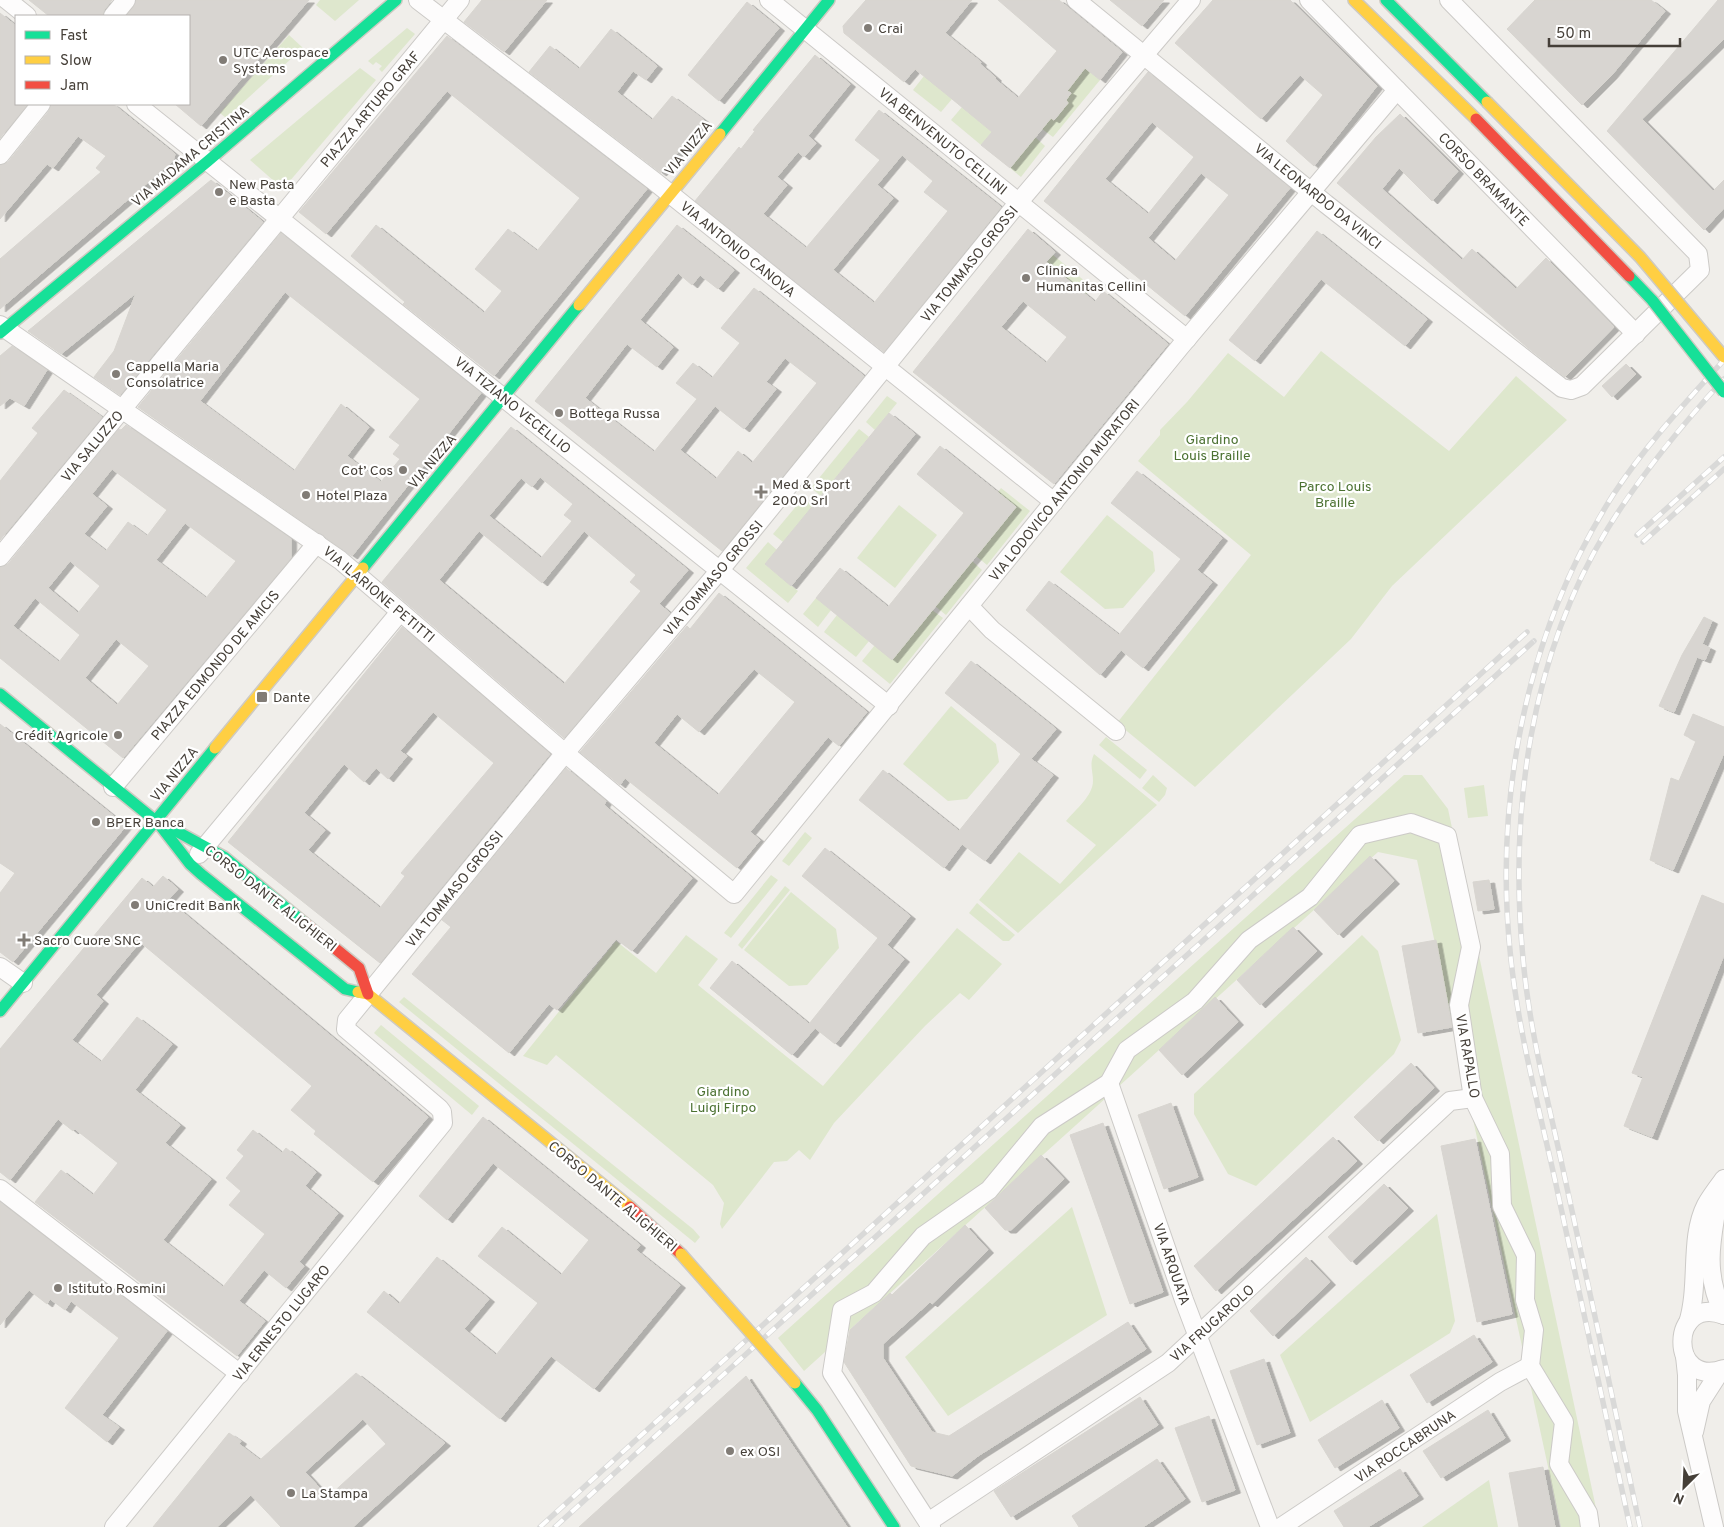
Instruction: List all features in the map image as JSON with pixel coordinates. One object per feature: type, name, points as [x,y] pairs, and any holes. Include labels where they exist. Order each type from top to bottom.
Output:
[{"type":"street","points":[[7,0],[26,15]]},
{"type":"street","points":[[114,15],[126,0]]},
{"type":"street","name":"VIA MADAMA CRISTINA","points":[[2,329],[208,161],[396,0]]},
{"type":"street","name":"VIA ANTONIO CANOVA","points":[[418,0],[670,194],[884,368],[1054,502]]},
{"type":"street","name":"PIAZZA ARTURO GRAF","points":[[279,218],[460,0]]},
{"type":"street","name":"VIA BENVENUTO CELLINI","points":[[769,0],[1187,339]]},
{"type":"street","name":"VIA NIZZA","points":[[0,1011],[829,0]]},
{"type":"street","name":"VIA LEONARDO DA VINCI","points":[[1076,0],[1312,192],[1562,388],[1571,390],[1582,386],[1636,334]]},
{"type":"street","name":"VIA TOMMASO GROSSI","points":[[368,994],[565,753],[720,570],[1018,203],[1191,0]]},
{"type":"street","name":"CORSO BRAMANTE","points":[[1309,0],[1636,334]]},
{"type":"street","points":[[1354,0],[1476,119],[1640,287],[1724,392]]},
{"type":"street","points":[[1386,0],[1588,201],[1659,277],[1724,357]]},
{"type":"street","points":[[1448,0],[1698,254],[1700,270],[1636,334]]},
{"type":"street","name":"VIA LODOVICO ANTONIO MURATORI","points":[[734,894],[1187,339],[1397,90]]},
{"type":"street","points":[[0,155],[41,105]]},
{"type":"street","name":"VIA TIZIANO VECELLIO","points":[[137,105],[889,706]]},
{"type":"street","name":"VIA SALUZZO","points":[[0,557],[279,218]]},
{"type":"street","name":"VIA ILARIONE PETITTI","points":[[2,329],[317,543],[358,575],[565,753],[734,894]]},
{"type":"street","name":"PIAZZA EDMONDO DE AMICIS","points":[[113,787],[317,543]]},
{"type":"street","points":[[969,606],[992,630],[1116,730]]},
{"type":"street","points":[[190,864],[400,612]]},
{"type":"street","name":"CORSO DANTE ALIGHIERI","points":[[0,694],[156,820],[206,846],[359,968]]},
{"type":"street","name":"CORSO DANTE ALIGHIERI","points":[[156,820],[190,864],[345,989],[368,994],[634,1211],[681,1254],[817,1410],[894,1527]]},
{"type":"street","name":"VIA RAPALLO","points":[[1109,1084],[1127,1050],[1195,1001],[1249,940],[1310,897],[1360,835],[1411,823],[1447,836],[1471,947],[1459,1006],[1473,1098],[1500,1154],[1502,1206],[1526,1255],[1525,1300],[1534,1330],[1530,1366]]},
{"type":"street","points":[[0,967],[23,983]]},
{"type":"street","points":[[359,968],[384,975]]},
{"type":"street","points":[[359,968],[368,994]]},
{"type":"street","name":"VIA ERNESTO LUGARO","points":[[114,1527],[441,1129],[444,1118],[439,1108],[346,1029],[347,1020],[368,994]]},
{"type":"street","points":[[930,1525],[832,1373],[842,1310],[874,1293],[924,1236],[989,1190],[1042,1126],[1109,1084]]},
{"type":"street","name":"VIA ARQUATA","points":[[1109,1084],[1198,1337],[1270,1527]]},
{"type":"street","name":"VIA FRUGAROLO","points":[[930,1525],[1168,1363],[1450,1101],[1473,1098]]},
{"type":"street","points":[[1688,1323],[1704,1313],[1724,1315],[1711,1280],[1710,1265],[1712,1233],[1723,1181]]},
{"type":"street","points":[[1714,1527],[1687,1411],[1687,1375],[1681,1340],[1688,1323],[1696,1291],[1696,1258],[1699,1230],[1706,1205],[1723,1181]]},
{"type":"street","points":[[0,1189],[240,1374]]},
{"type":"street","points":[[1685,1356],[1693,1366],[1719,1372],[1701,1401],[1694,1435]]},
{"type":"street","points":[[1530,1366],[1564,1422],[1559,1464],[1588,1513],[1590,1527]]},
{"type":"street","name":"VIA ROCCABRUNA","points":[[1281,1527],[1500,1382],[1530,1366]]},
{"type":"green space","points":[[320,0],[359,0],[335,21],[316,5]]},
{"type":"green space","points":[[407,28],[415,34],[382,72],[379,69],[382,66],[376,62],[373,65],[368,61]]},
{"type":"green space","points":[[289,35],[303,48],[226,118],[220,113]]},
{"type":"green space","points":[[360,68],[376,80],[283,189],[250,160]]},
{"type":"green space","points":[[1085,68],[1100,80],[1053,137],[1042,129],[1051,118],[1055,120],[1068,103],[1066,100],[1071,93],[1067,91]]},
{"type":"green space","points":[[924,76],[952,99],[941,112],[913,90]]},
{"type":"green space","points":[[962,107],[992,132],[981,145],[951,120]]},
{"type":"green space","points":[[1035,137],[1045,146],[1021,177],[1010,168]]},
{"type":"green space","points":[[1053,255],[1092,287],[1086,295],[1047,262]]},
{"type":"green space","name":"Parco Louis Braille","points":[[1321,351],[1449,451],[1516,376],[1567,420],[1392,586],[1351,639],[1195,787],[1117,723],[1251,555],[1138,461],[1160,435],[1160,430],[1187,402],[1228,353],[1284,397]]},
{"type":"green space","points":[[887,396],[897,403],[875,430],[866,422]]},
{"type":"green space","points":[[859,429],[869,437],[821,496],[811,488]]},
{"type":"green space","points":[[1001,488],[1030,511],[987,565],[976,556],[1016,507],[998,492]]},
{"type":"green space","points":[[803,498],[813,506],[783,542],[773,534]]},
{"type":"green space","points":[[899,505],[937,535],[895,588],[857,558]]},
{"type":"green space","points":[[1107,515],[1153,552],[1155,571],[1123,608],[1105,609],[1060,572]]},
{"type":"green space","points":[[768,542],[777,550],[766,565],[798,591],[788,603],[746,568]]},
{"type":"green space","points":[[972,561],[982,570],[946,615],[935,606]]},
{"type":"green space","points":[[816,598],[831,610],[818,627],[803,614]]},
{"type":"green space","points":[[932,610],[943,618],[890,684],[862,661],[875,645]]},
{"type":"green space","points":[[837,615],[869,641],[856,657],[824,632]]},
{"type":"green space","points":[[951,706],[996,744],[999,762],[967,799],[948,801],[903,764]]},
{"type":"green space","points":[[1106,737],[1147,770],[1140,779],[1099,745]]},
{"type":"green space","points":[[1094,754],[1157,805],[1018,933],[979,900],[1019,852],[1060,884],[1096,845],[1066,821],[1090,792],[1093,781],[1091,764]]},
{"type":"green space","points":[[1153,775],[1167,788],[1165,795],[1159,802],[1142,788]]},
{"type":"green space","points":[[1404,775],[1422,775],[1448,809],[1600,1527],[1561,1527],[1417,860],[1378,852],[804,1371],[778,1338]]},
{"type":"green space","points":[[1484,785],[1488,816],[1468,818],[1464,788]]},
{"type":"green space","points":[[805,832],[812,838],[789,866],[782,861]]},
{"type":"green space","points":[[771,875],[778,880],[731,938],[724,933]]},
{"type":"green space","points":[[785,886],[790,890],[742,949],[738,945]]},
{"type":"green space","points":[[791,892],[836,929],[839,948],[807,985],[789,986],[744,950]]},
{"type":"green space","points":[[977,903],[1015,935],[1009,941],[1003,941],[969,913]]},
{"type":"green space","name":"Giardino Luigi Firpo","points":[[957,928],[1002,964],[969,1000],[960,993],[925,1026],[834,1123],[810,1160],[799,1150],[787,1161],[774,1162],[722,1229],[720,1224],[724,1203],[713,1185],[556,1055],[547,1065],[523,1056],[616,941],[656,973],[686,935],[718,959],[698,985],[823,1086]]},
{"type":"green space","points":[[1362,935],[1378,951],[1401,1040],[1394,1054],[1256,1186],[1228,1174],[1194,1114],[1194,1094]]},
{"type":"green space","points":[[404,997],[693,1229],[700,1237],[695,1243],[399,1002]]},
{"type":"green space","points":[[381,1025],[479,1106],[472,1115],[374,1033]]},
{"type":"green space","points":[[1072,1207],[1107,1315],[948,1416],[905,1357]]},
{"type":"green space","points":[[1437,1214],[1455,1321],[1450,1333],[1310,1422],[1280,1355]]},
{"type":"green space","points":[[1489,1480],[1498,1527],[1422,1527]]},
{"type":"building","points":[[29,0],[112,0],[104,10],[103,15],[48,15]]},
{"type":"building","name":"UTC Aerospace Systems","points":[[136,0],[309,0],[201,126],[176,105],[190,105],[190,15],[127,15]]},
{"type":"building","points":[[482,0],[547,0],[504,52],[464,22]]},
{"type":"building","points":[[866,0],[972,0],[945,33],[981,62],[980,64],[995,79],[1018,98],[1057,51],[998,0],[1059,0],[1122,52],[1100,80],[1085,68],[1067,91],[1071,93],[1066,100],[1068,103],[1054,120],[1051,118],[1010,168],[981,145],[992,132],[952,99],[915,69],[904,82],[844,33],[843,26]]},
{"type":"building","points":[[1110,0],[1164,0],[1142,26]]},
{"type":"building","points":[[1213,0],[1290,0],[1377,86],[1314,166],[1286,141],[1323,95],[1300,75],[1261,119],[1175,43]]},
{"type":"building","points":[[1535,0],[1651,0],[1665,11],[1611,76],[1582,105],[1507,29]]},
{"type":"building","points":[[1718,0],[1724,0],[1724,39],[1642,119],[1713,191],[1724,180],[1724,208],[1704,230],[1607,131]]},
{"type":"building","points":[[747,2],[779,28],[719,101],[688,75]]},
{"type":"building","points":[[0,13],[15,25],[15,105],[27,105],[0,138]]},
{"type":"building","points":[[611,29],[657,66],[646,80],[633,71],[617,92],[652,120],[672,96],[704,120],[661,173],[529,72],[550,46],[579,69]]},
{"type":"building","points":[[447,36],[647,189],[494,376],[403,304],[405,302],[351,256],[376,225],[484,313],[502,291],[475,269],[508,229],[537,251],[580,198],[447,91],[326,234],[299,212]]},
{"type":"building","points":[[815,55],[850,84],[808,136],[816,143],[804,157],[798,152],[777,177],[787,185],[763,214],[806,248],[880,160],[855,140],[879,110],[1001,207],[884,352],[695,201],[739,147],[741,149],[755,131],[753,130]],"holes":[[[902,155],[933,181],[924,192],[948,211],[874,303],[833,270],[893,198],[877,185]]]},
{"type":"building","points":[[1148,72],[1290,188],[1185,316],[1044,201]],"holes":[[[1152,122],[1194,157],[1148,214],[1105,179]],[[1201,173],[1229,195],[1175,261],[1148,238]]]},
{"type":"building","points":[[51,105],[114,105],[175,154],[173,161],[0,309],[0,259],[101,172],[96,168],[106,156],[78,136],[53,168],[47,164],[0,219],[0,165],[8,162],[49,111]]},
{"type":"building","points":[[1400,114],[1458,171],[1432,201],[1399,168],[1382,189],[1462,260],[1472,249],[1516,289],[1546,258],[1614,327],[1565,377],[1528,348],[1337,183],[1376,137]]},
{"type":"building","points":[[211,180],[263,222],[120,395],[94,377],[114,351],[136,293],[61,354],[28,331]]},
{"type":"building","points":[[677,225],[734,270],[718,289],[700,275],[692,285],[678,273],[640,320],[673,347],[657,367],[627,344],[585,398],[654,452],[697,399],[676,383],[693,363],[712,378],[740,343],[721,328],[754,288],[864,376],[722,551],[535,401]],"holes":[[[785,358],[817,383],[752,463],[738,451],[716,479],[680,450],[715,406],[744,429],[776,389],[766,382]]]},
{"type":"building","points":[[1028,229],[1055,252],[1046,262],[1095,302],[1103,291],[1168,344],[1054,484],[913,372]],"holes":[[[1023,301],[1067,337],[1046,363],[1001,327]]]},
{"type":"building","points":[[1317,231],[1427,319],[1405,346],[1321,279],[1255,361],[1229,340]]},
{"type":"building","points":[[281,233],[481,393],[352,556],[138,407]],"holes":[[[285,292],[420,399],[389,437],[400,445],[393,454],[400,459],[381,482],[347,456],[369,427],[341,404],[294,471],[200,401]]]},
{"type":"building","points":[[12,346],[47,370],[24,406],[10,398],[0,406],[0,356]]},
{"type":"building","points":[[1626,364],[1636,374],[1612,397],[1602,386]]},
{"type":"building","points":[[64,390],[102,417],[0,540],[0,481],[38,433],[32,428]]},
{"type":"building","points":[[889,413],[915,434],[791,586],[765,564]]},
{"type":"building","points":[[126,425],[291,539],[291,558],[123,758],[0,658],[0,567],[8,564],[119,429],[121,430]],"holes":[[[112,469],[167,510],[147,536],[128,522],[106,551],[84,534],[107,506],[92,494]],[[185,523],[236,561],[206,598],[156,560]],[[70,561],[100,586],[78,613],[48,588]],[[35,598],[80,635],[59,662],[13,626]],[[116,639],[149,666],[117,705],[85,678]]]},
{"type":"building","points":[[511,427],[688,570],[659,604],[670,613],[564,738],[382,582]],"holes":[[[540,477],[573,504],[564,515],[572,521],[541,558],[489,516],[521,478],[532,487]],[[479,531],[542,583],[584,531],[636,575],[630,582],[641,591],[564,684],[439,580]]]},
{"type":"building","points":[[940,446],[1016,507],[892,660],[816,598],[840,568],[888,607],[964,513],[917,474]]},
{"type":"building","points":[[1137,471],[1222,538],[1197,570],[1212,582],[1143,668],[1121,650],[1100,675],[1026,610],[1049,581],[1119,635],[1181,559],[1111,503]]},
{"type":"building","points":[[719,593],[867,712],[839,746],[828,737],[750,832],[760,840],[737,868],[625,778],[620,785],[580,752],[687,626],[690,629]],"holes":[[[754,669],[795,702],[718,795],[654,743],[677,714],[699,732]]]},
{"type":"building","points":[[1704,617],[1712,621],[1702,644],[1710,648],[1705,660],[1697,657],[1674,712],[1659,706],[1682,655]]},
{"type":"building","points":[[402,627],[550,754],[380,963],[228,842]],"holes":[[[433,712],[494,763],[401,873],[405,876],[380,908],[308,850],[325,830],[304,813],[344,764],[364,782],[376,768],[388,779],[407,756],[400,751]]]},
{"type":"building","points":[[971,661],[1056,729],[1031,759],[1053,775],[985,861],[962,844],[944,868],[859,800],[883,770],[959,831],[1021,754],[945,693]]},
{"type":"building","points":[[1693,714],[1724,727],[1724,753],[1673,870],[1650,860],[1671,778],[1679,781],[1696,741],[1684,735]]},
{"type":"building","points":[[0,724],[126,826],[13,962],[0,952],[0,893],[15,873],[0,863]]},
{"type":"building","points":[[566,768],[606,801],[604,805],[692,878],[632,951],[616,939],[557,1010],[549,1004],[509,1053],[412,974],[451,927],[442,920]]},
{"type":"building","points":[[825,848],[910,916],[887,945],[904,959],[835,1044],[815,1028],[792,1055],[710,988],[732,961],[809,1024],[878,938],[802,876]]},
{"type":"building","points":[[1370,856],[1394,881],[1338,935],[1314,910]]},
{"type":"building","points":[[163,876],[178,889],[168,900],[428,1117],[373,1182],[314,1134],[316,1131],[291,1110],[312,1086],[140,942],[96,995],[103,1001],[72,1040],[101,1062],[137,1017],[172,1044],[135,1090],[180,1125],[165,1143],[211,1179],[163,1240],[223,1287],[265,1234],[229,1205],[241,1191],[226,1178],[244,1156],[237,1150],[253,1130],[282,1153],[286,1148],[316,1172],[305,1186],[338,1213],[299,1262],[304,1266],[286,1288],[264,1270],[239,1301],[265,1321],[237,1356],[35,1202],[61,1170],[93,1195],[118,1163],[75,1129],[73,1131],[58,1119],[10,1180],[0,1172],[0,1049],[142,878],[153,887]]},
{"type":"building","points":[[1489,880],[1494,909],[1478,911],[1473,882]]},
{"type":"building","points":[[1702,895],[1724,904],[1724,955],[1652,1137],[1624,1126],[1643,1077],[1632,1073]]},
{"type":"building","points":[[1293,927],[1317,951],[1260,1005],[1237,980]]},
{"type":"building","points":[[1436,940],[1452,1027],[1418,1033],[1402,946]]},
{"type":"building","points":[[1215,997],[1238,1022],[1182,1075],[1159,1050]]},
{"type":"building","points":[[1411,1063],[1434,1088],[1378,1141],[1354,1117]]},
{"type":"building","points":[[1171,1103],[1198,1177],[1164,1189],[1138,1115]]},
{"type":"building","points":[[483,1117],[640,1245],[636,1250],[680,1285],[594,1389],[551,1356],[500,1419],[367,1312],[384,1291],[399,1304],[437,1257],[489,1299],[464,1329],[496,1355],[538,1303],[478,1256],[502,1227],[561,1275],[589,1240],[493,1163],[447,1220],[419,1196]]},
{"type":"building","points":[[1103,1123],[1163,1292],[1130,1304],[1070,1135]]},
{"type":"building","points":[[1333,1137],[1357,1161],[1216,1291],[1194,1266]]},
{"type":"building","points":[[1475,1139],[1512,1314],[1477,1322],[1441,1146]]},
{"type":"building","points":[[1041,1155],[1064,1179],[1011,1230],[1005,1230],[985,1208]]},
{"type":"building","points":[[1384,1184],[1408,1208],[1351,1262],[1328,1237]]},
{"type":"building","name":"Istituto Rosmini","points":[[0,1202],[167,1331],[102,1415],[119,1427],[107,1442],[65,1408],[119,1338],[71,1301],[65,1310],[50,1299],[47,1304],[29,1290],[0,1325]]},
{"type":"building","points":[[965,1225],[988,1250],[932,1304],[930,1302],[883,1344],[883,1358],[932,1432],[949,1436],[1128,1322],[1146,1349],[978,1456],[952,1476],[911,1466],[844,1362],[850,1330],[890,1293],[892,1295]]},
{"type":"building","points":[[1306,1257],[1330,1282],[1273,1336],[1250,1311]]},
{"type":"building","points":[[1474,1335],[1492,1362],[1427,1403],[1410,1375]]},
{"type":"building","points":[[1264,1359],[1290,1433],[1257,1445],[1230,1371]]},
{"type":"building","points":[[356,1373],[445,1443],[353,1527],[281,1527],[251,1495],[217,1527],[153,1527],[229,1433],[241,1441],[239,1444],[260,1460]],"holes":[[[363,1419],[386,1444],[328,1497],[305,1472]]]},
{"type":"building","name":"ex OSI","points":[[746,1376],[847,1527],[579,1527]]},
{"type":"building","points":[[1140,1397],[1158,1425],[1011,1517],[994,1491]]},
{"type":"building","points":[[1382,1400],[1399,1428],[1335,1468],[1318,1440]]},
{"type":"building","points":[[1488,1410],[1505,1438],[1441,1478],[1423,1451]]},
{"type":"building","points":[[1209,1416],[1235,1490],[1202,1502],[1175,1428]]},
{"type":"building","points":[[1157,1459],[1185,1499],[1143,1527],[1079,1527],[1072,1516]]},
{"type":"building","points":[[1543,1467],[1555,1527],[1519,1527],[1509,1473]]},
{"type":"building","points":[[1400,1469],[1418,1496],[1368,1527],[1344,1527],[1334,1511]]},
{"type":"railway","points":[[1630,1527],[1519,1015],[1511,960],[1507,900],[1507,839],[1512,779],[1523,719],[1538,660],[1558,603],[1583,548],[1625,477],[1666,425],[1724,360]]},
{"type":"railway","points":[[1640,1527],[1540,1067],[1530,1012],[1523,958],[1519,903],[1519,847],[1523,792],[1531,736],[1543,682],[1560,629],[1581,577],[1608,528],[1634,488],[1677,432],[1724,379]]},
{"type":"railway","points":[[1637,535],[1724,457]]},
{"type":"railway","points":[[1643,542],[1724,469]]},
{"type":"railway","points":[[540,1527],[1527,632]]},
{"type":"railway","points":[[555,1527],[1534,641]]},
{"type":"traffic: fast","points":[[0,333],[208,161],[396,0]]},
{"type":"traffic: fast","points":[[720,134],[829,0]]},
{"type":"traffic: fast","points":[[1386,0],[1487,102]]},
{"type":"traffic: fast","points":[[1629,276],[1652,300],[1724,392]]},
{"type":"traffic: fast","points":[[363,568],[579,305]]},
{"type":"traffic: fast","points":[[0,694],[152,818],[224,857],[303,922]]},
{"type":"traffic: fast","points":[[0,1011],[215,748]]},
{"type":"traffic: fast","points":[[156,820],[190,864],[201,874],[345,989],[358,992]]},
{"type":"traffic: fast","points":[[795,1383],[817,1410],[894,1527]]},
{"type":"traffic: slow","points":[[1354,0],[1476,119]]},
{"type":"traffic: slow","points":[[1487,102],[1640,257],[1724,357]]},
{"type":"traffic: slow","points":[[579,305],[720,134]]},
{"type":"traffic: slow","points":[[215,748],[363,568]]},
{"type":"traffic: slow","points":[[358,992],[368,994],[630,1207]]},
{"type":"traffic: slow","points":[[681,1254],[795,1383]]},
{"type":"traffic: jam","points":[[1476,119],[1629,276]]},
{"type":"traffic: jam","points":[[303,922],[359,968],[368,994]]},
{"type":"traffic: jam","points":[[630,1207],[681,1254]]},
{"type":"place","name":"Crai","points":[[868,28]]},
{"type":"place","name":"UTC Aerospace Systems","points":[[223,60]]},
{"type":"place","name":"New Pasta e Basta","points":[[219,192]]},
{"type":"place","name":"Clinica Humanitas Cellini","points":[[1026,278]]},
{"type":"place","name":"Cappella Maria Consolatrice","points":[[116,374]]},
{"type":"place","name":"Bottega Russa","points":[[559,413]]},
{"type":"place","name":"Cot’ Cos","points":[[403,470]]},
{"type":"place","name":"Med & Sport 2000 Srl","points":[[761,492]]},
{"type":"place","name":"Hotel Plaza","points":[[306,495]]},
{"type":"place","name":"Dante","points":[[262,697]]},
{"type":"place","name":"Crédit Agricole","points":[[118,735]]},
{"type":"place","name":"BPER Banca","points":[[96,822]]},
{"type":"place","name":"UniCredit Bank","points":[[135,905]]},
{"type":"place","name":"Sacro Cuore SNC","points":[[24,940]]},
{"type":"place","name":"Istituto Rosmini","points":[[58,1288]]},
{"type":"place","name":"ex OSI","points":[[730,1451]]},
{"type":"place","name":"La Stampa","points":[[291,1493]]},
{"type":"park label","name":"Giardino Louis Braille","points":[[1212,448]]}]
